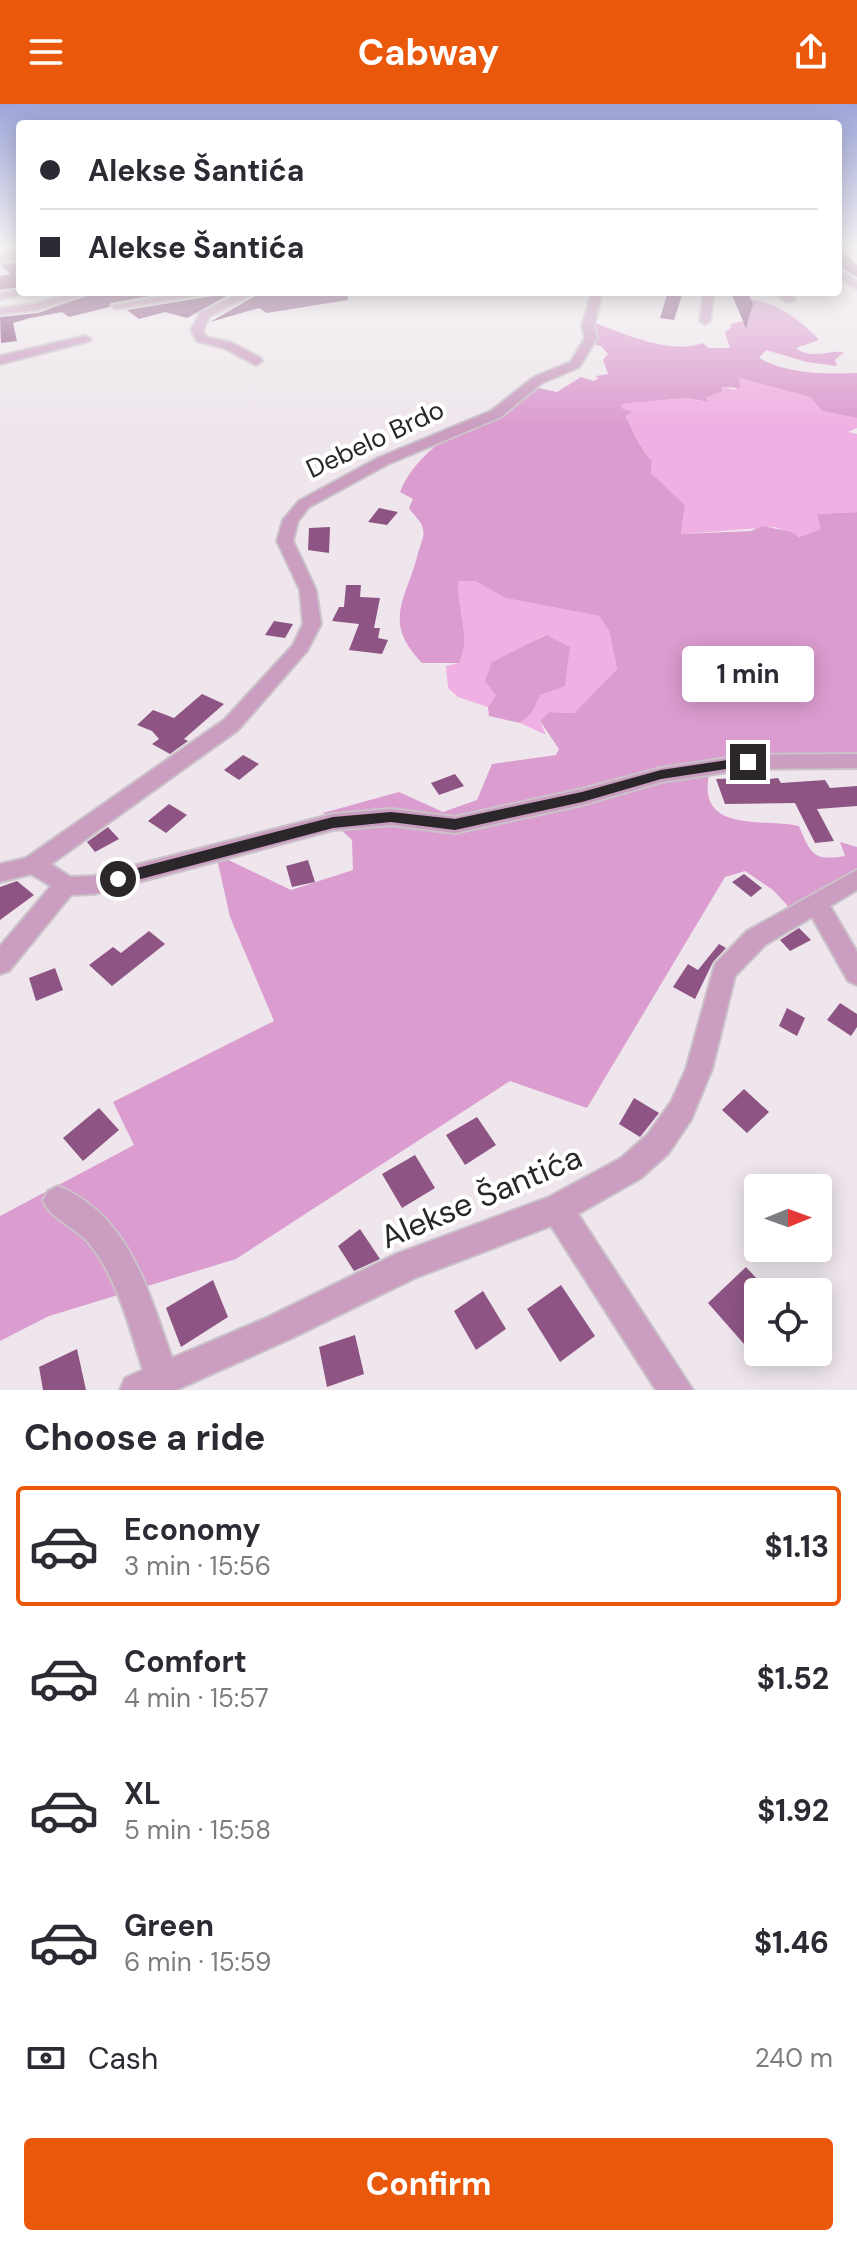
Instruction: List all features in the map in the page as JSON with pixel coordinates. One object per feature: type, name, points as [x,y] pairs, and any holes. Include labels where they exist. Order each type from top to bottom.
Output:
[{"type":"street","points":[[0,311],[37,307]]},
{"type":"street","points":[[220,307],[204,315],[197,330],[201,339],[228,345],[256,361]]},
{"type":"street","name":"Debelo Brdo","points":[[0,873],[33,865],[231,725],[301,647],[312,624],[308,590],[285,541],[291,520],[304,504],[383,461],[496,414],[538,380],[575,364],[591,338],[591,307]]},
{"type":"street","points":[[705,321],[707,307]]},
{"type":"street","points":[[0,360],[85,339]]},
{"type":"street","points":[[33,865],[54,875],[65,886],[94,885],[168,868],[333,822],[391,817],[455,825],[582,797],[661,775],[748,762],[857,761]]},
{"type":"street","name":"Alekse Šantića","points":[[150,1384],[279,1328],[407,1265],[557,1209],[631,1168],[658,1144],[681,1111],[699,1069],[724,971],[756,938],[857,879]]},
{"type":"street","points":[[0,964],[65,886]]},
{"type":"street","points":[[817,905],[857,974]]},
{"type":"street","points":[[58,1201],[85,1214],[106,1237],[150,1384]]},
{"type":"street","points":[[557,1209],[676,1390]]},
{"type":"shaded area","points":[[745,307],[776,307],[803,324],[819,340],[796,348],[801,352],[844,352],[835,360],[837,366],[807,362],[766,350],[759,358],[794,370],[857,373],[857,418],[822,411],[810,397],[739,378],[740,388],[722,387],[722,391],[706,398],[708,402],[686,398],[621,404],[623,409],[632,412],[626,416],[652,461],[651,473],[685,505],[681,534],[751,531],[762,526],[792,532],[799,537],[821,529],[817,514],[857,512],[857,761],[710,770],[708,790],[712,805],[721,814],[750,822],[799,826],[811,850],[820,856],[845,856],[840,842],[857,847],[857,879],[785,922],[787,905],[773,890],[745,871],[725,877],[587,1108],[510,1081],[236,1259],[49,1316],[0,1341],[0,1216],[134,1145],[113,1102],[274,1021],[230,917],[216,854],[291,890],[353,870],[352,840],[323,813],[399,792],[443,812],[477,800],[492,764],[556,755],[559,749],[540,721],[549,712],[574,713],[617,669],[609,631],[599,616],[505,598],[476,581],[458,581],[464,633],[459,663],[422,663],[403,635],[400,622],[400,610],[423,535],[421,523],[409,508],[413,499],[400,492],[410,474],[439,443],[534,387],[557,392],[581,377],[593,381],[598,379],[596,376],[608,374],[603,360],[608,354],[601,346],[588,343],[595,323],[663,345],[702,343],[709,348],[730,348],[725,332],[731,324],[749,320]]},
{"type":"shaded area","points":[[739,378],[810,397],[822,411],[857,418],[857,428],[848,432],[857,434],[857,512],[817,514],[822,529],[798,537],[775,527],[681,534],[685,505],[651,473],[652,461],[640,445],[626,415],[631,413],[621,404],[686,398],[707,402],[706,398],[722,387],[735,390]]},
{"type":"shaded area","points":[[458,581],[477,581],[506,598],[599,616],[609,631],[617,669],[574,713],[549,712],[540,721],[546,735],[520,723],[538,693],[545,635],[531,643],[488,707],[458,697],[448,688],[446,666],[459,663],[463,653]]},
{"type":"shaded area","points":[[546,635],[570,647],[565,686],[540,695],[532,712],[520,723],[489,716],[488,707],[496,695],[485,681],[492,662]]},
{"type":"building","points":[[55,307],[109,307],[69,317],[62,312],[13,323],[17,341],[1,343],[0,317],[38,313]]},
{"type":"building","points":[[207,307],[187,318],[165,312],[139,319],[127,310]]},
{"type":"building","points":[[236,307],[304,307],[267,313],[259,308],[210,322]]},
{"type":"building","points":[[663,307],[678,307],[674,320],[660,318]]},
{"type":"building","points":[[737,307],[752,307],[746,328]]},
{"type":"building","points":[[379,508],[398,512],[387,525],[368,522]]},
{"type":"building","points":[[330,527],[329,553],[308,550],[309,528]]},
{"type":"building","points":[[346,585],[361,585],[360,597],[380,598],[374,628],[380,628],[378,638],[388,640],[382,654],[349,650],[359,624],[332,621],[339,607],[344,607]]},
{"type":"building","points":[[274,621],[293,624],[285,638],[265,635]]},
{"type":"building","points":[[202,694],[224,704],[184,739],[188,741],[170,754],[152,744],[159,739],[152,731],[137,725],[153,710],[174,718]]},
{"type":"building","points":[[243,755],[259,764],[239,780],[224,770]]},
{"type":"building","points":[[455,774],[464,786],[439,795],[431,783]]},
{"type":"building","points":[[741,778],[742,782],[778,778],[781,783],[825,780],[830,788],[857,786],[857,806],[817,809],[834,841],[815,843],[795,803],[725,804],[716,779]]},
{"type":"building","points":[[169,804],[187,815],[166,833],[148,821]]},
{"type":"building","points":[[108,827],[119,839],[95,852],[87,842]]},
{"type":"building","points":[[308,860],[315,882],[292,887],[286,866]]},
{"type":"building","points":[[744,874],[762,888],[751,897],[732,882]]},
{"type":"building","points":[[17,881],[34,895],[0,920],[0,887]]},
{"type":"building","points":[[799,928],[811,940],[790,951],[780,940]]},
{"type":"building","points":[[149,931],[165,944],[112,986],[89,965],[113,947],[121,953]]},
{"type":"building","points":[[719,944],[726,948],[713,962],[695,999],[673,987],[688,964],[698,970]]},
{"type":"building","points":[[55,968],[63,990],[36,1001],[29,978]]},
{"type":"building","points":[[840,1003],[857,1014],[857,1027],[851,1036],[827,1020]]},
{"type":"building","points":[[787,1008],[805,1018],[797,1036],[779,1026]]},
{"type":"building","points":[[744,1089],[769,1112],[747,1133],[722,1110]]},
{"type":"building","points":[[634,1098],[659,1113],[640,1137],[619,1124]]},
{"type":"building","points":[[99,1108],[119,1130],[83,1161],[63,1138]]},
{"type":"building","points":[[477,1117],[496,1145],[465,1165],[446,1135]]},
{"type":"building","points":[[415,1155],[435,1188],[402,1208],[382,1174]]},
{"type":"building","points":[[360,1229],[380,1259],[354,1271],[338,1246]]},
{"type":"building","points":[[746,1267],[756,1278],[744,1278],[744,1344],[708,1303]]},
{"type":"building","points":[[213,1280],[228,1317],[181,1347],[166,1308]]},
{"type":"building","points":[[561,1285],[595,1336],[560,1362],[527,1309]]},
{"type":"building","points":[[483,1291],[506,1329],[476,1350],[454,1311]]},
{"type":"building","points":[[355,1335],[364,1374],[327,1387],[319,1347]]},
{"type":"building","points":[[77,1349],[86,1390],[43,1390],[39,1367]]},
{"type":"route","points":[[118,879],[333,822],[391,817],[455,825],[582,797],[661,775],[748,762]]}]
